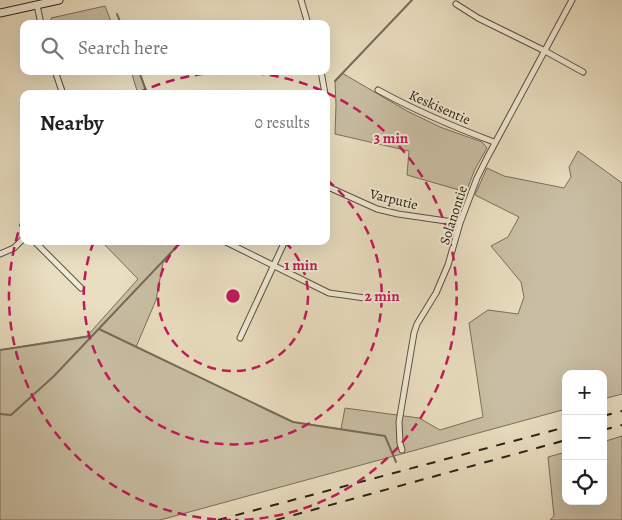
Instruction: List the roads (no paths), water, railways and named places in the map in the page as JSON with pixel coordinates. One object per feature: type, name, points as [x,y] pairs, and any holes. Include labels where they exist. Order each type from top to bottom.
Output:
[{"type":"main road","points":[[0,13],[59,0]]},
{"type":"street","points":[[301,0],[307,20]]},
{"type":"street","name":"Solanontie","points":[[402,450],[399,422],[417,324],[436,293],[448,265],[460,223],[477,178],[494,142],[572,0]]},
{"type":"street","points":[[456,4],[478,18],[545,50],[583,72]]},
{"type":"street","points":[[37,5],[40,20]]},
{"type":"street","points":[[56,75],[61,90]]},
{"type":"street","points":[[322,75],[324,90]]},
{"type":"street","name":"Keskisentie","points":[[378,90],[444,124],[494,142]]},
{"type":"street","name":"Varputie","points":[[330,188],[377,209],[460,223]]},
{"type":"street","points":[[0,254],[14,248],[20,242]]},
{"type":"street","points":[[38,245],[80,288]]},
{"type":"street","points":[[232,245],[329,293],[372,299]]},
{"type":"street","points":[[240,338],[283,245]]},
{"type":"waterway","points":[[335,81],[412,0]]},
{"type":"waterway","points":[[117,14],[119,20]]},
{"type":"waterway","points":[[140,75],[146,90]]},
{"type":"waterway","points":[[0,350],[92,336],[178,245]]},
{"type":"waterway","points":[[99,329],[293,422],[385,436],[396,462]]},
{"type":"waterway","points":[[0,414],[11,415],[54,376],[91,337]]},
{"type":"railway","points":[[607,415],[622,411]]},
{"type":"railway","points":[[607,429],[622,425]]},
{"type":"railway","points":[[218,520],[562,428]]},
{"type":"railway","points":[[276,520],[562,441]]}]
